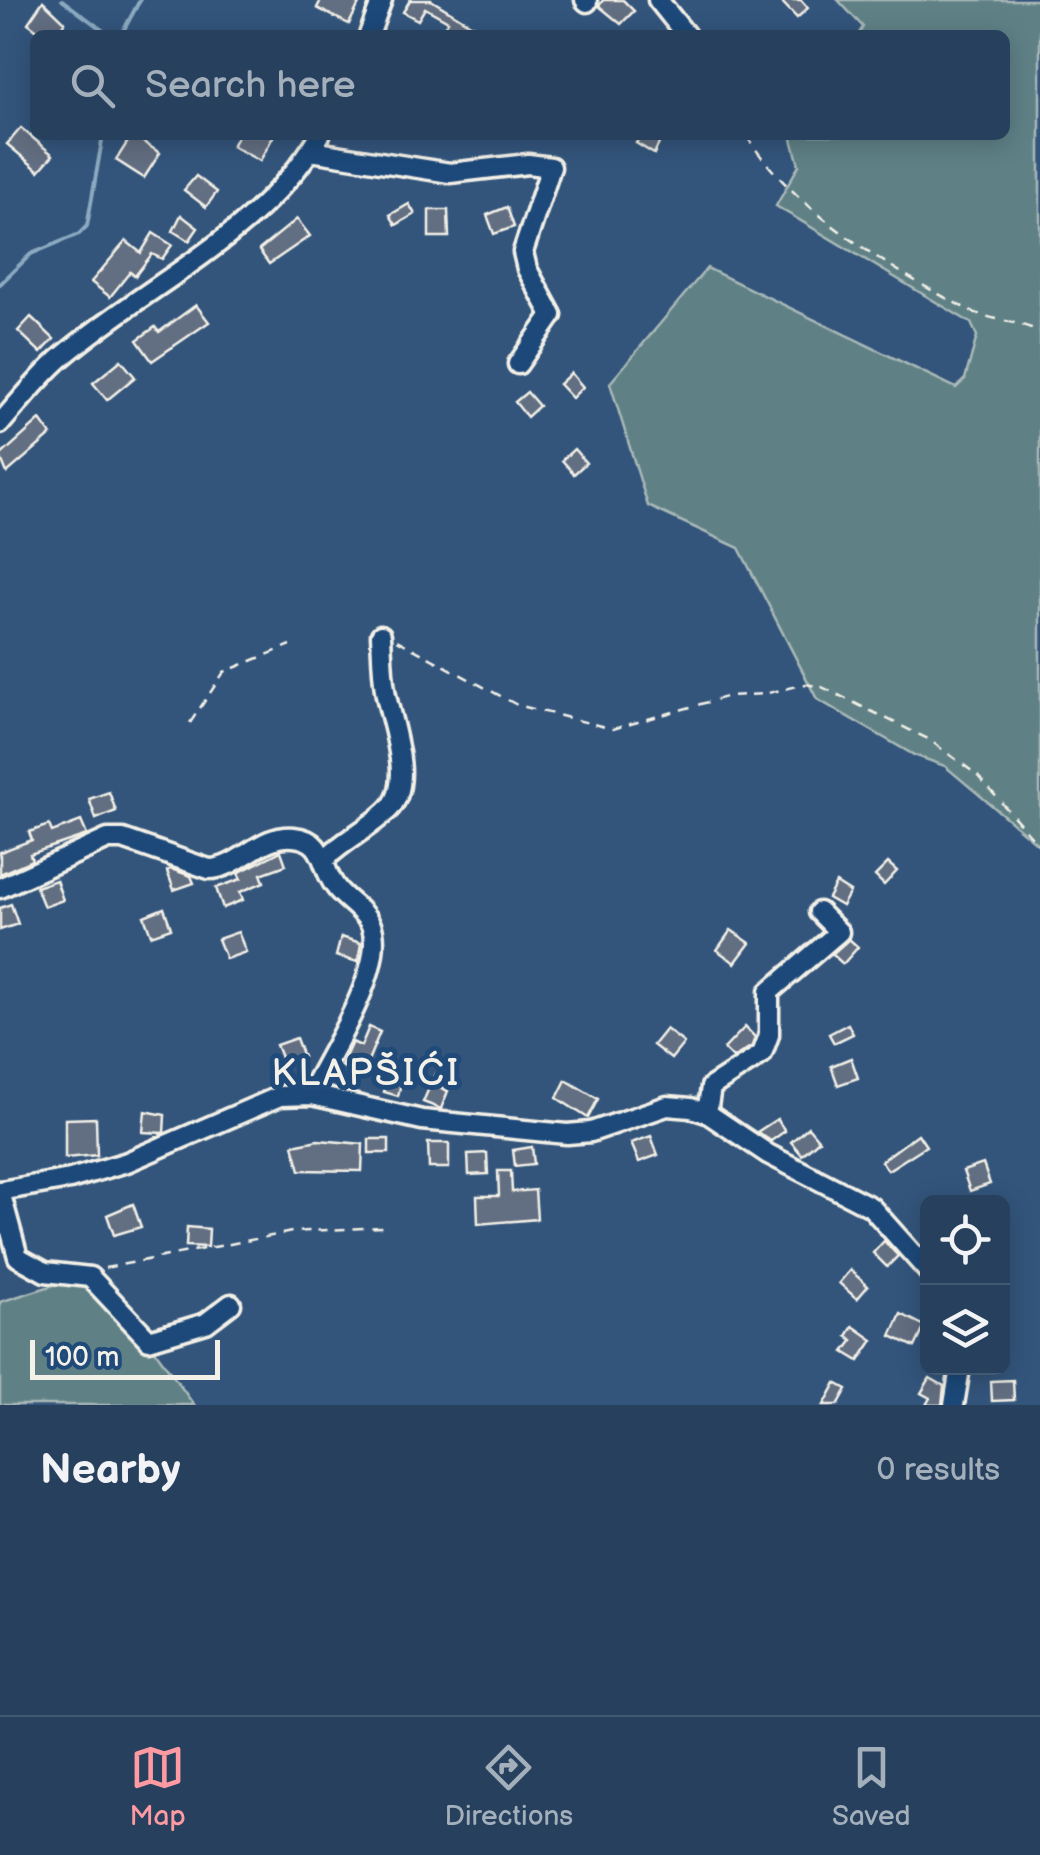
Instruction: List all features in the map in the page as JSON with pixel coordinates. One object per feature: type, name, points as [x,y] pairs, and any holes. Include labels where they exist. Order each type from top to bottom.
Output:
[{"type":"street","points":[[370,30],[382,0]]},
{"type":"street","points":[[658,0],[682,30]]},
{"type":"street","points":[[2,419],[65,355],[224,240],[284,185],[315,143],[450,173],[528,164],[551,167],[524,252],[527,269],[552,315],[518,364]]},
{"type":"street","points":[[325,859],[355,832],[388,811],[396,796],[399,768],[384,682],[381,635]]},
{"type":"street","points":[[0,888],[76,851],[116,838],[209,869],[290,836],[314,844],[325,859],[334,886],[365,915],[375,946],[370,970],[309,1095]]},
{"type":"street","points":[[707,1113],[711,1086],[762,1054],[770,1035],[770,992],[840,932],[819,912]]},
{"type":"street","points":[[232,1304],[206,1323],[149,1340],[97,1283],[79,1274],[46,1272],[18,1258],[0,1191],[70,1180],[127,1162],[259,1102],[309,1095],[422,1120],[566,1134],[591,1132],[667,1106],[707,1113],[768,1154],[871,1207],[920,1262]]},
{"type":"street","points":[[954,1405],[959,1375]]},
{"type":"path","points":[[750,140],[805,203],[865,246],[968,310],[1040,332]]},
{"type":"path","points":[[381,635],[517,705],[613,729],[730,696],[764,694],[806,684],[822,688],[928,739],[976,774],[1040,846]]},
{"type":"path","points":[[190,723],[224,672],[291,645]]},
{"type":"path","points":[[79,1274],[292,1232],[382,1227]]},
{"type":"green space","points":[[838,0],[1040,0],[1040,846],[945,766],[914,755],[817,699],[739,548],[648,506],[610,383],[707,268],[956,388],[965,379],[977,336],[971,323],[776,206],[799,165],[792,140],[1010,140],[1010,30],[861,30],[863,27]]},
{"type":"green space","points":[[98,1271],[194,1405],[0,1405],[0,1302]]},
{"type":"building","points":[[321,0],[352,0],[359,4],[349,24],[317,8]]},
{"type":"building","points":[[410,0],[431,0],[477,28],[442,30],[448,21],[425,8],[418,20],[403,12]]},
{"type":"building","points":[[603,0],[623,0],[634,11],[621,24],[599,6]]},
{"type":"building","points":[[780,0],[801,0],[808,8],[797,18]]},
{"type":"building","points":[[43,1],[65,22],[59,30],[37,30],[28,23]]},
{"type":"building","points":[[21,128],[30,140],[53,155],[39,171],[7,144]]},
{"type":"building","points":[[129,140],[140,140],[160,153],[144,178],[116,160]]},
{"type":"building","points":[[235,140],[271,140],[260,161],[232,146]]},
{"type":"building","points":[[638,140],[661,140],[654,154],[636,143]]},
{"type":"building","points":[[196,176],[217,192],[206,207],[184,190]]},
{"type":"building","points":[[409,204],[415,214],[396,225],[390,215]]},
{"type":"building","points":[[507,207],[514,227],[494,234],[487,215]]},
{"type":"building","points":[[429,210],[448,210],[449,237],[429,237]]},
{"type":"building","points":[[181,215],[198,228],[189,241],[173,231]]},
{"type":"building","points":[[297,219],[310,236],[269,264],[259,250]]},
{"type":"building","points":[[153,233],[172,245],[162,259],[152,254],[135,276],[130,272],[110,297],[91,282],[126,241],[141,253]]},
{"type":"building","points":[[196,305],[209,322],[152,361],[137,340],[155,327],[159,332]]},
{"type":"building","points":[[31,317],[54,339],[41,353],[18,331]]},
{"type":"building","points":[[121,360],[135,377],[107,400],[93,383]]},
{"type":"building","points":[[571,373],[583,387],[572,398],[559,384]]},
{"type":"building","points":[[527,392],[539,406],[527,417],[515,402]]},
{"type":"building","points":[[40,420],[51,435],[7,473],[0,456]]},
{"type":"building","points":[[574,449],[586,463],[574,474],[562,460]]},
{"type":"building","points":[[109,792],[116,811],[96,819],[89,799]]},
{"type":"building","points":[[81,821],[87,835],[30,854],[32,860],[0,874],[0,852],[32,840],[29,832],[49,825],[52,832]]},
{"type":"building","points":[[281,851],[286,865],[261,874],[264,882],[240,892],[243,900],[223,908],[216,888],[241,879],[238,873]]},
{"type":"building","points":[[888,863],[897,871],[884,885],[875,876]]},
{"type":"building","points":[[167,871],[191,876],[194,883],[174,890]]},
{"type":"building","points":[[56,880],[63,900],[44,907],[36,887]]},
{"type":"building","points":[[836,883],[850,892],[842,906],[828,898]]},
{"type":"building","points":[[11,904],[18,924],[0,930],[0,908]]},
{"type":"building","points":[[164,908],[171,928],[151,935],[144,916]]},
{"type":"building","points":[[731,930],[750,943],[735,963],[717,950]]},
{"type":"building","points":[[238,932],[246,952],[226,959],[218,939]]},
{"type":"building","points":[[341,937],[361,943],[358,962],[336,956]]},
{"type":"building","points":[[849,939],[858,947],[843,964],[832,954]]},
{"type":"building","points":[[848,1024],[853,1034],[834,1043],[829,1034]]},
{"type":"building","points":[[369,1027],[380,1032],[362,1075],[341,1066],[352,1042],[361,1046]]},
{"type":"building","points":[[745,1027],[755,1037],[752,1046],[733,1058],[724,1049]]},
{"type":"building","points":[[666,1029],[684,1043],[671,1059],[653,1045]]},
{"type":"building","points":[[296,1038],[303,1057],[284,1065],[276,1045]]},
{"type":"building","points":[[851,1058],[858,1078],[838,1085],[831,1066]]},
{"type":"building","points":[[435,1074],[445,1078],[441,1088],[448,1091],[441,1109],[423,1102]]},
{"type":"building","points":[[388,1075],[402,1078],[398,1096],[384,1092]]},
{"type":"building","points":[[566,1080],[598,1099],[588,1118],[557,1098]]},
{"type":"building","points":[[145,1111],[165,1115],[164,1133],[143,1132]]},
{"type":"building","points":[[96,1118],[97,1155],[65,1158],[65,1119]]},
{"type":"building","points":[[777,1119],[785,1131],[771,1141],[757,1132]]},
{"type":"building","points":[[808,1127],[819,1140],[802,1155],[791,1142]]},
{"type":"building","points":[[918,1134],[926,1146],[888,1170],[881,1161]]},
{"type":"building","points":[[651,1136],[658,1155],[639,1162],[631,1143]]},
{"type":"building","points":[[369,1139],[389,1139],[389,1153],[369,1153]]},
{"type":"building","points":[[318,1140],[363,1144],[362,1171],[300,1170],[293,1145]]},
{"type":"building","points":[[428,1143],[449,1143],[449,1168],[429,1168]]},
{"type":"building","points":[[532,1147],[534,1164],[515,1166],[513,1150]]},
{"type":"building","points":[[487,1153],[488,1174],[469,1175],[468,1154]]},
{"type":"building","points":[[983,1164],[990,1184],[970,1191],[963,1171]]},
{"type":"building","points":[[498,1171],[511,1171],[512,1192],[535,1190],[537,1219],[478,1224],[477,1196],[499,1196]]},
{"type":"building","points":[[133,1204],[141,1227],[114,1235],[107,1215]]},
{"type":"building","points":[[187,1227],[209,1229],[208,1247],[186,1246]]},
{"type":"building","points":[[884,1241],[898,1256],[887,1267],[873,1253]]},
{"type":"building","points":[[850,1270],[868,1286],[857,1299],[839,1283]]},
{"type":"building","points":[[901,1314],[920,1324],[915,1347],[891,1336]]},
{"type":"building","points":[[853,1326],[873,1340],[859,1361],[844,1352],[853,1340],[847,1336]]},
{"type":"building","points":[[930,1378],[944,1386],[942,1405],[926,1405],[930,1398],[921,1393]]},
{"type":"building","points":[[1013,1380],[1014,1400],[992,1401],[991,1381]]},
{"type":"building","points":[[836,1383],[847,1389],[838,1405],[824,1405]]},
{"type":"waterway","points":[[62,0],[102,30]]},
{"type":"waterway","points":[[124,30],[140,0]]},
{"type":"waterway","points":[[0,284],[31,254],[79,234],[87,226],[102,140]]},
{"type":"district","name":"KLAPŠIĆI","points":[[366,1073]]}]
